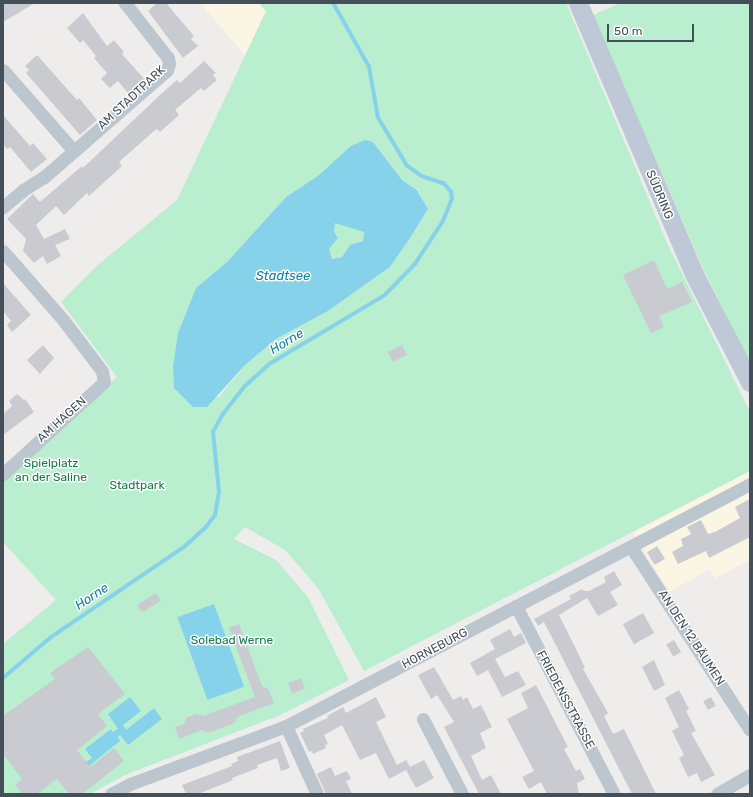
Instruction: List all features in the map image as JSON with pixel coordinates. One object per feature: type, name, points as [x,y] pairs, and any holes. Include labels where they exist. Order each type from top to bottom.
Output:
[{"type":"street","name":"AM STADTPARK","points":[[3,207],[23,190],[44,178],[167,70],[169,64],[168,58],[125,3]]},
{"type":"street","name":"SÜDRING","points":[[578,3],[679,241],[750,382]]},
{"type":"street","points":[[3,70],[74,151]]},
{"type":"street","name":"AM HAGEN","points":[[3,251],[64,321],[102,372],[104,382],[3,474]]},
{"type":"street","name":"HORNEBURG","points":[[111,794],[130,784],[286,726],[750,484]]},
{"type":"street","name":"AN DEN 12 BÄUMEN","points":[[631,547],[750,730]]},
{"type":"street","name":"FRIEDENSSTRASSE","points":[[516,606],[614,794]]},
{"type":"street","points":[[423,719],[462,794]]},
{"type":"street","points":[[286,726],[316,794]]},
{"type":"street","points":[[717,794],[750,775]]},
{"type":"shaded area","points":[[200,3],[259,3],[266,11],[245,55]]},
{"type":"shaded area","points":[[750,471],[750,560],[715,578],[709,569],[670,592],[633,533]]},
{"type":"green space","points":[[259,3],[566,3],[668,245],[750,412],[750,471],[364,671],[318,588],[285,550],[245,527],[234,539],[276,560],[308,597],[349,680],[278,716],[125,775],[90,794],[3,794],[3,644],[56,600],[3,542],[3,482],[117,377],[61,302],[99,264],[177,200],[266,11]],"holes":[[[373,142],[402,180],[418,190],[428,210],[390,267],[328,311],[276,339],[244,366],[218,398],[178,333],[196,288],[228,261],[286,197]]]},
{"type":"green space","points":[[621,3],[750,3],[750,363],[703,268],[593,15]]},
{"type":"green space","points":[[335,222],[364,232],[363,241],[350,245],[342,257],[332,259],[329,249],[338,238],[334,231]]},
{"type":"water","name":"Stadtsee","points":[[365,140],[373,142],[402,180],[417,190],[428,209],[390,267],[328,311],[276,339],[244,366],[207,407],[193,407],[174,388],[173,367],[178,333],[196,288],[228,261],[286,197],[318,176],[351,146]],"holes":[[[335,223],[364,232],[363,241],[350,245],[342,257],[332,259],[329,249],[338,238],[334,231]]]},
{"type":"water","points":[[214,604],[244,687],[207,700],[177,617]]},
{"type":"water","points":[[130,697],[141,711],[123,725],[126,730],[154,708],[162,719],[128,745],[120,735],[118,737],[120,741],[89,766],[86,762],[92,758],[85,749],[111,729],[113,732],[118,729],[108,714]]},
{"type":"building","points":[[3,3],[35,3],[3,22]]},
{"type":"building","points":[[157,3],[166,3],[194,36],[191,39],[198,46],[183,58],[148,11]]},
{"type":"building","points":[[83,13],[107,46],[114,40],[124,52],[122,54],[144,79],[128,93],[118,81],[110,88],[101,79],[107,73],[94,58],[96,56],[83,40],[80,43],[67,28]]},
{"type":"building","points":[[37,55],[77,100],[79,98],[97,120],[80,135],[26,73],[29,70],[25,66]]},
{"type":"building","points":[[204,61],[216,73],[213,75],[217,80],[204,91],[201,88],[175,110],[179,115],[160,132],[157,129],[154,131],[119,162],[122,166],[89,196],[87,193],[64,215],[56,206],[36,225],[44,239],[65,229],[70,239],[55,245],[61,256],[47,264],[43,256],[34,263],[23,251],[26,239],[7,219],[33,194],[40,202],[82,166],[83,168],[161,94],[177,80],[180,83]]},
{"type":"building","points":[[3,115],[30,146],[33,143],[47,159],[31,172],[10,147],[7,149],[3,144]]},
{"type":"building","points":[[654,260],[667,289],[682,282],[692,302],[659,316],[664,327],[651,333],[623,275]]},
{"type":"building","points":[[3,283],[31,315],[12,332],[7,325],[11,321],[3,311]]},
{"type":"building","points":[[43,345],[54,358],[40,374],[27,360]]},
{"type":"building","points":[[402,345],[407,355],[393,362],[388,352]]},
{"type":"building","points":[[17,394],[24,400],[25,399],[34,412],[3,435],[3,414],[12,406],[9,401]]},
{"type":"building","points":[[750,499],[750,537],[709,558],[706,551],[678,564],[672,552],[683,546],[681,539],[691,534],[687,527],[701,520],[708,534],[715,532],[740,518],[735,507]]},
{"type":"building","points":[[657,546],[665,559],[655,565],[647,552]]},
{"type":"building","points":[[614,571],[622,585],[610,592],[618,605],[598,616],[587,598],[559,615],[585,668],[583,669],[608,713],[604,716],[613,734],[624,729],[656,794],[632,794],[544,622],[538,626],[534,619],[571,599],[569,596],[582,589],[584,591],[589,591],[606,582],[604,577]]},
{"type":"building","points":[[156,593],[161,601],[142,612],[137,605]]},
{"type":"building","points":[[643,613],[654,633],[634,644],[623,624]]},
{"type":"building","points":[[239,624],[262,686],[268,689],[274,703],[237,717],[235,723],[208,733],[202,730],[179,739],[175,727],[184,724],[187,717],[197,714],[203,716],[255,697],[229,628]]},
{"type":"building","points":[[510,629],[514,637],[521,633],[526,643],[495,659],[505,677],[518,671],[526,685],[502,697],[488,670],[477,676],[470,663],[495,649],[490,640]]},
{"type":"building","points":[[674,640],[681,652],[673,657],[666,644]]},
{"type":"building","points":[[88,647],[125,694],[98,714],[107,726],[77,750],[90,767],[114,748],[124,761],[82,794],[69,794],[57,779],[37,794],[22,794],[15,785],[22,779],[3,754],[3,716],[55,679],[50,673]]},
{"type":"building","points":[[654,660],[665,685],[654,691],[642,667]]},
{"type":"building","points":[[434,667],[453,700],[461,696],[463,700],[467,697],[473,709],[481,705],[492,727],[480,733],[486,748],[471,756],[482,780],[491,775],[501,794],[479,794],[444,727],[454,722],[437,695],[431,699],[418,675]]},
{"type":"building","points":[[301,678],[305,688],[292,693],[288,683]]},
{"type":"building","points":[[536,685],[568,747],[564,749],[576,771],[580,769],[585,779],[577,783],[579,794],[547,794],[541,782],[529,789],[522,777],[534,771],[507,719],[528,708],[521,693]]},
{"type":"building","points":[[679,690],[689,709],[686,711],[696,731],[691,733],[715,775],[701,782],[697,773],[688,777],[679,758],[684,755],[672,731],[679,727],[665,698]]},
{"type":"building","points":[[376,697],[386,717],[376,722],[397,765],[406,760],[410,767],[424,760],[434,778],[416,788],[406,770],[389,779],[376,753],[360,760],[342,725],[324,735],[328,744],[325,745],[326,748],[313,754],[312,751],[309,752],[300,733],[304,731],[303,729],[328,718],[327,716],[343,707],[346,713]]},
{"type":"building","points":[[711,697],[716,706],[708,710],[703,701]]},
{"type":"building","points":[[280,741],[290,768],[281,771],[277,758],[257,765],[258,768],[198,794],[186,794],[182,785],[232,766],[231,764],[238,761],[237,757]]},
{"type":"building","points":[[331,767],[335,776],[347,771],[351,779],[346,781],[352,794],[326,794],[317,774]]},
{"type":"waterway","name":"Horne","points":[[3,678],[50,638],[184,547],[206,527],[215,515],[219,492],[213,432],[223,414],[244,387],[271,363],[385,295],[415,264],[443,221],[452,199],[451,192],[444,184],[421,176],[407,166],[378,118],[369,67],[333,3]]},
{"type":"park label","name":"Spielplatz an der Saline","points":[[51,471]]},
{"type":"park label","name":"Stadtpark","points":[[137,486]]},
{"type":"park label","name":"Solebad Werne","points":[[232,641]]}]
